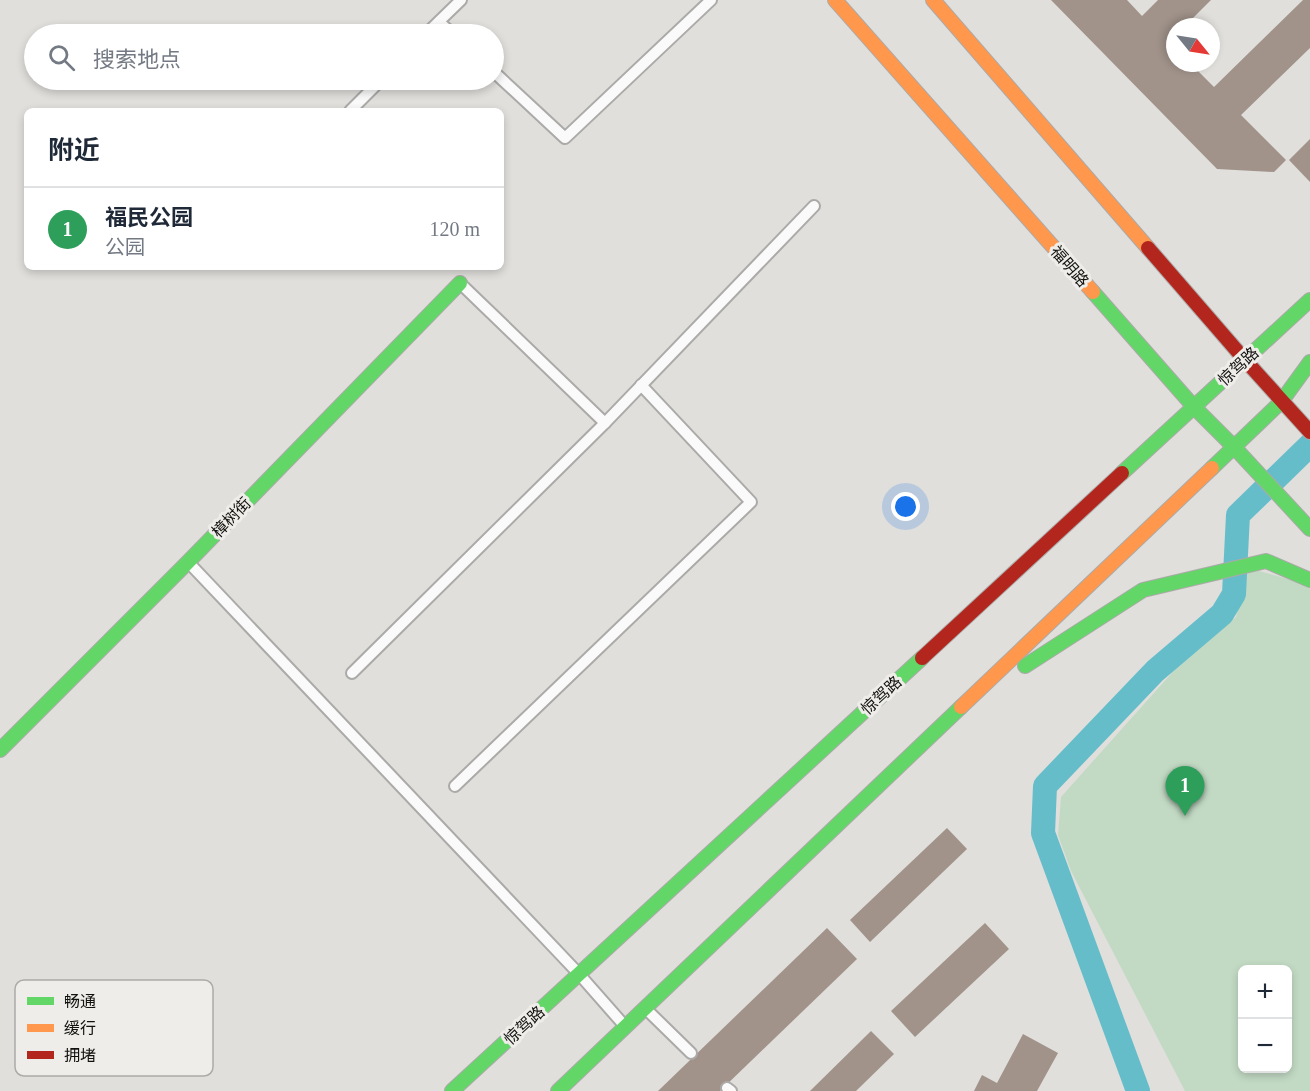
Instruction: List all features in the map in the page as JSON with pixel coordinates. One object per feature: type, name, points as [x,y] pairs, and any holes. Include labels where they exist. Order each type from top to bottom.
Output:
[{"type":"main road","name":"福明路","points":[[835,0],[1194,407],[1235,447],[1307,525]]},
{"type":"main road","points":[[933,0],[1282,403],[1310,432]]},
{"type":"main road","name":"樟树街","points":[[0,750],[188,562],[460,283]]},
{"type":"main road","name":"惊驾路","points":[[452,1091],[1310,300]]},
{"type":"main road","points":[[558,1091],[1282,403],[1310,362]]},
{"type":"main road","points":[[962,706],[1143,590],[1266,561],[1310,580]]},
{"type":"lane","points":[[441,24],[439,22],[461,0]]},
{"type":"lane","points":[[504,81],[565,138],[711,0]]},
{"type":"lane","points":[[353,108],[371,90]]},
{"type":"lane","points":[[352,673],[604,423],[814,206]]},
{"type":"lane","points":[[460,283],[604,423]]},
{"type":"lane","points":[[455,786],[752,502],[641,385]]},
{"type":"lane","points":[[188,562],[579,974],[625,1027]]},
{"type":"lane","points":[[645,1008],[691,1053]]},
{"type":"green space","points":[[1248,568],[1310,585],[1310,1091],[1185,1091],[1071,871],[1058,835],[1061,797],[1195,647],[1236,617]]},
{"type":"building","points":[[1051,0],[1127,0],[1142,16],[1158,0],[1211,0],[1193,18],[1166,18],[1166,72],[1199,72],[1214,87],[1303,0],[1310,0],[1310,48],[1241,115],[1286,160],[1274,172],[1217,169]]},
{"type":"building","points":[[1310,139],[1310,182],[1289,160]]},
{"type":"building","points":[[947,828],[967,849],[870,942],[850,920]]},
{"type":"building","points":[[985,923],[1009,949],[915,1037],[891,1011]]},
{"type":"building","points":[[827,928],[857,959],[720,1091],[658,1091]]},
{"type":"building","points":[[871,1031],[894,1054],[856,1091],[810,1091]]},
{"type":"building","points":[[1023,1034],[1058,1053],[1037,1091],[974,1091],[982,1075],[997,1083]]},
{"type":"waterway","points":[[1138,1091],[1043,833],[1045,786],[1155,671],[1222,614],[1234,594],[1238,515],[1310,445]]},
{"type":"traffic: fast","points":[[0,750],[188,562],[460,283]]},
{"type":"traffic: fast","points":[[1093,292],[1194,407],[1310,529]]},
{"type":"traffic: fast","points":[[1122,473],[1310,300]]},
{"type":"traffic: fast","points":[[1212,468],[1281,402],[1310,362]]},
{"type":"traffic: fast","points":[[1025,666],[1143,590],[1266,561],[1310,580]]},
{"type":"traffic: fast","points":[[452,1091],[922,658]]},
{"type":"traffic: fast","points":[[558,1091],[961,707]]},
{"type":"traffic: slow","points":[[835,0],[1093,292]]},
{"type":"traffic: slow","points":[[933,0],[1148,248]]},
{"type":"traffic: slow","points":[[961,707],[1212,468]]},
{"type":"traffic: jam","points":[[1148,248],[1310,432]]},
{"type":"traffic: jam","points":[[922,658],[1122,473]]},
{"type":"place","name":"福民公园","points":[[1185,816]]}]
